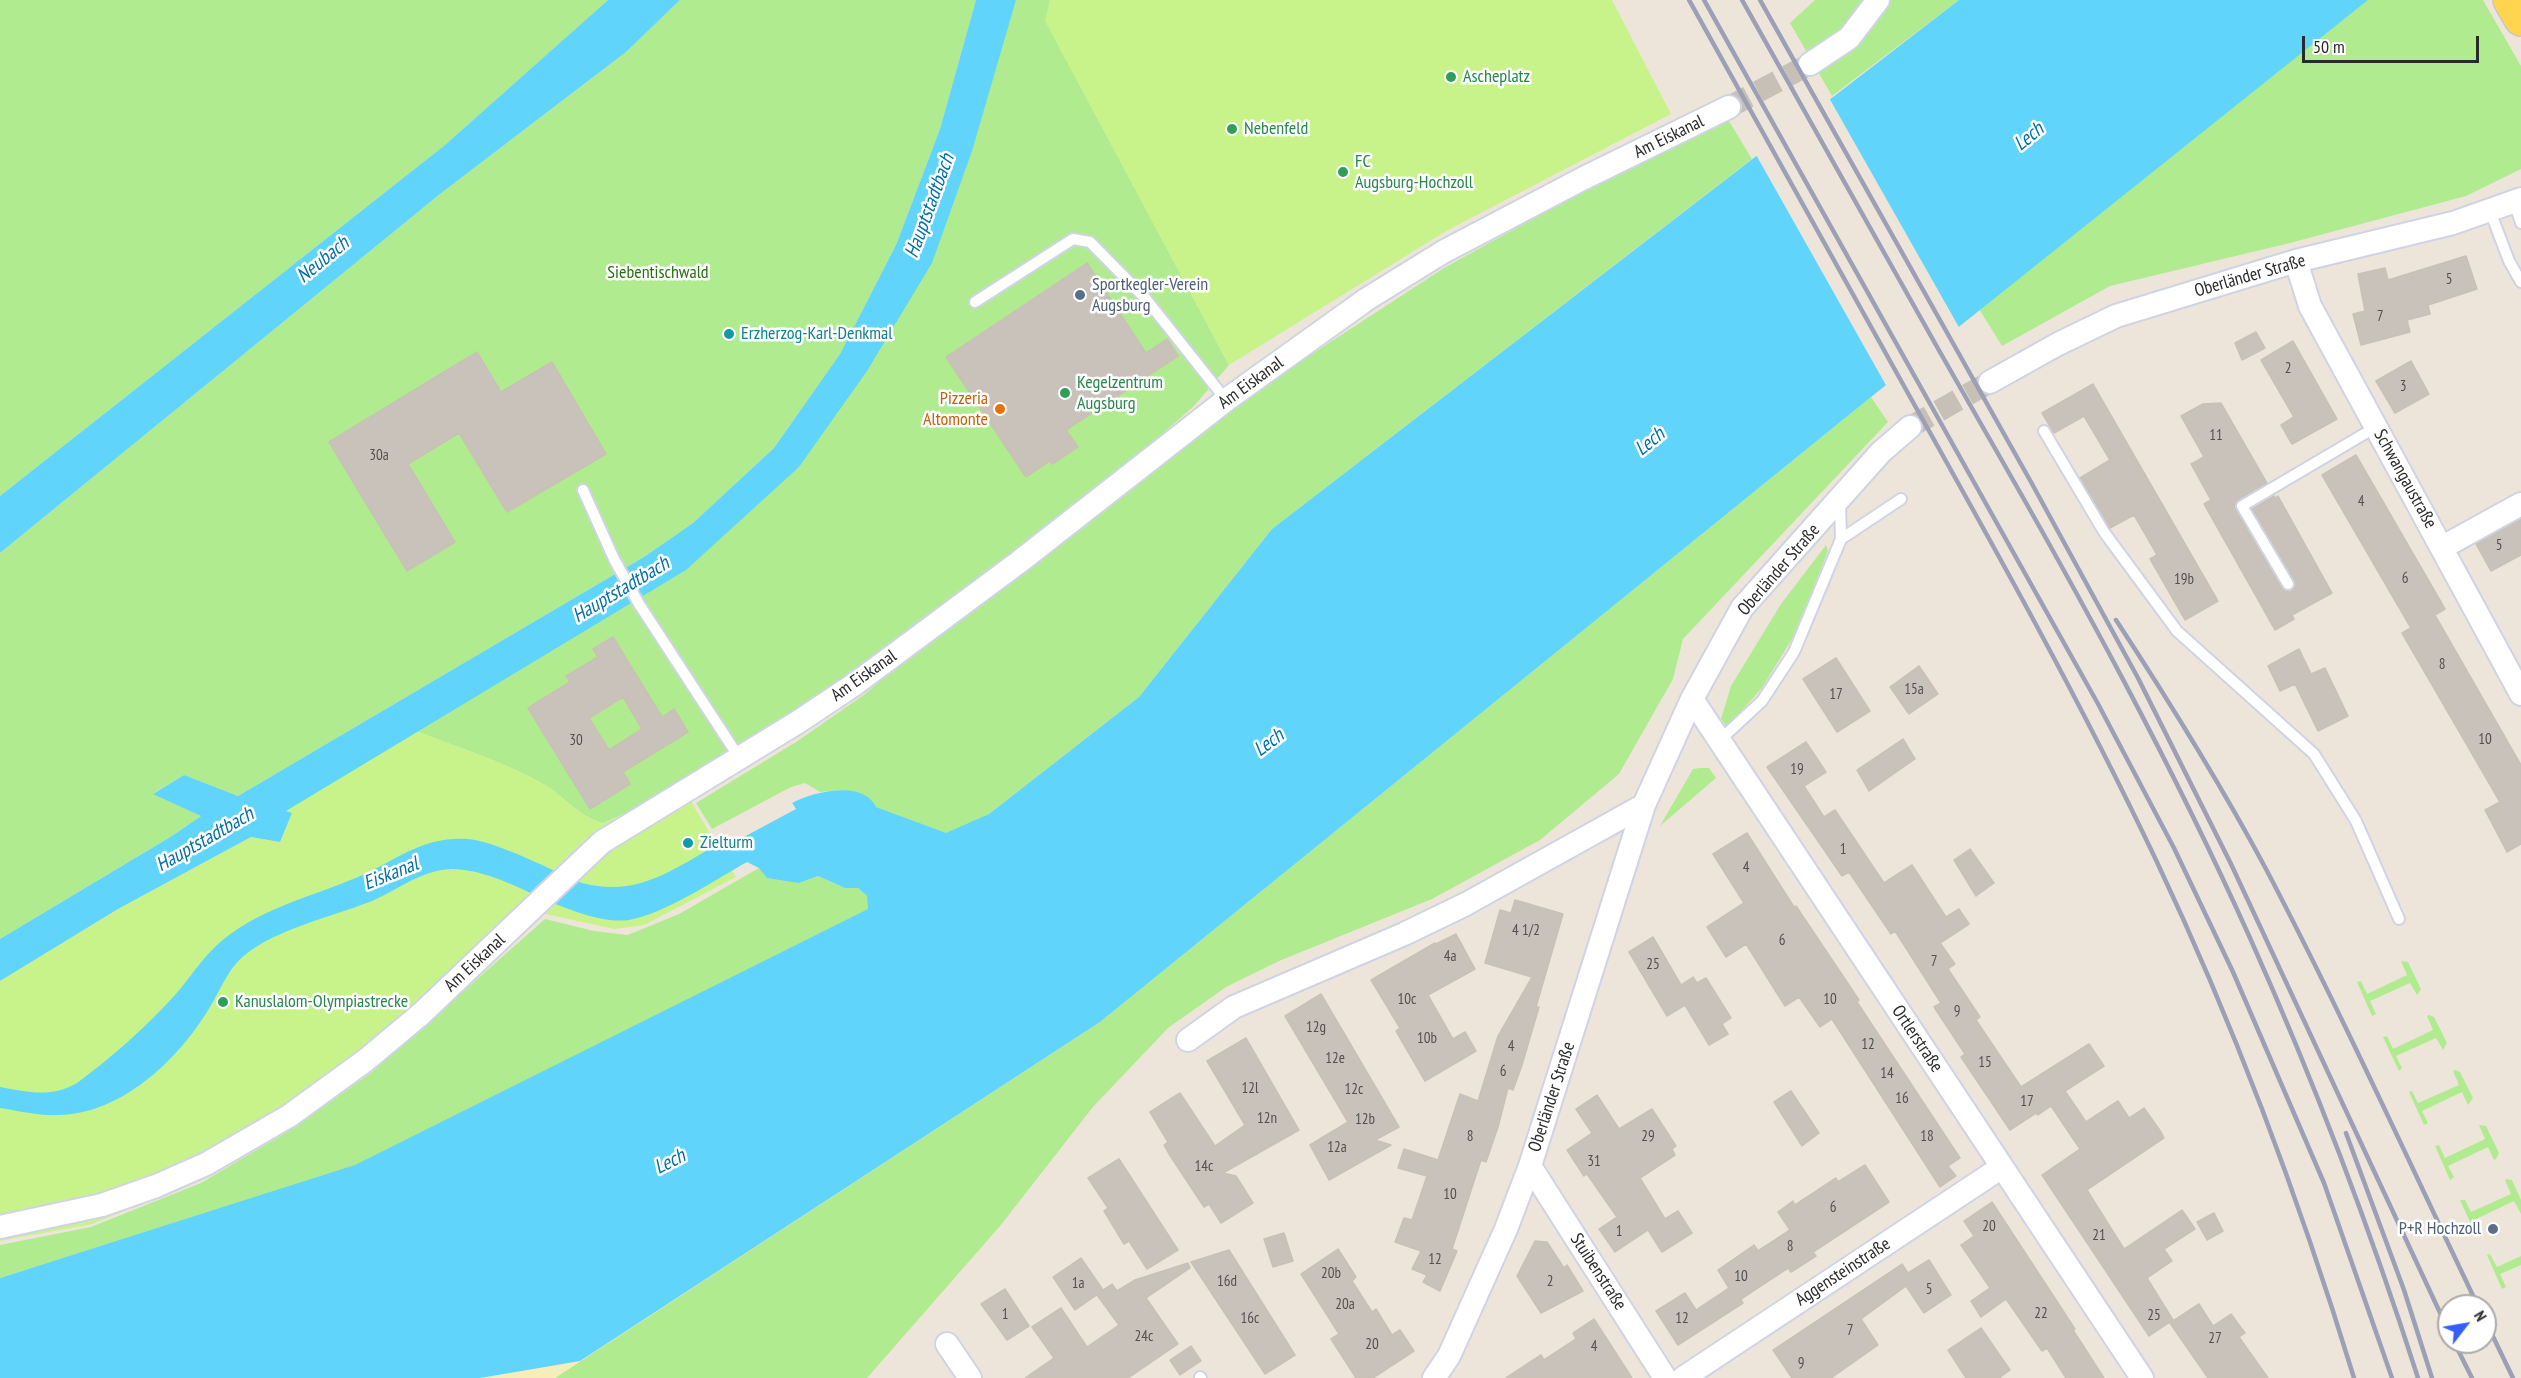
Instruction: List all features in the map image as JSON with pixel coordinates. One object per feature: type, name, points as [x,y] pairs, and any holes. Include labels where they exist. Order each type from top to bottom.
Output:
[{"type":"street","points":[[1810,64],[1849,38],[1878,0]]},
{"type":"street","name":"Am Eiskanal","points":[[0,1227],[102,1205],[156,1186],[206,1164],[289,1116],[366,1060],[421,1014],[602,842],[808,716],[907,646],[1226,400],[1366,299],[1443,252],[1582,179],[1729,108]]},
{"type":"street","name":"Oberländer Straße","points":[[1990,382],[2058,344],[2115,316],[2296,261],[2453,223],[2490,211],[2519,208]]},
{"type":"street","name":"Schwangaustraße","points":[[2296,261],[2310,306],[2521,694]]},
{"type":"street","name":"Oberländer Straße","points":[[1434,1378],[1449,1356],[1506,1229],[1530,1166],[1644,806],[1692,699],[1743,608],[1881,452],[1910,427]]},
{"type":"street","points":[[2443,547],[2521,504]]},
{"type":"street","name":"Ortlerstraße","points":[[1692,699],[2142,1378]]},
{"type":"street","points":[[1188,1040],[1234,1007],[1404,934],[1466,904],[1644,806]]},
{"type":"street","name":"Stuibenstraße","points":[[1530,1166],[1665,1378]]},
{"type":"street","name":"Aggensteinstraße","points":[[1683,1378],[2002,1167]]},
{"type":"street","points":[[947,1344],[970,1378]]},
{"type":"lane","points":[[2490,211],[2509,261],[2521,282]]},
{"type":"lane","points":[[975,302],[1073,239],[1090,242],[1146,299],[1226,400]]},
{"type":"lane","points":[[2288,584],[2242,506],[2376,427]]},
{"type":"lane","points":[[2044,431],[2104,532],[2177,631],[2314,753],[2356,821],[2399,919]]},
{"type":"lane","points":[[583,490],[618,567],[639,604],[740,759]]},
{"type":"lane","name":"Oberländer Straße","points":[[1720,740],[1762,701],[1794,652],[1841,539],[1840,499]]},
{"type":"lane","points":[[1841,539],[1901,499]]},
{"type":"green space","points":[[0,0],[608,0],[445,145],[0,496]]},
{"type":"green space","name":"Siebentischwald","points":[[680,0],[976,0],[940,129],[896,245],[840,354],[774,448],[693,523],[644,557],[238,796],[184,775],[154,793],[201,816],[172,836],[0,939],[0,553],[440,194],[626,52]],"holes":[[[477,352],[556,483],[507,512],[459,433],[408,464],[455,542],[407,571],[329,442]]]},
{"type":"green space","points":[[1016,0],[1050,0],[1046,21],[1229,365],[1194,406],[1041,540],[843,689],[683,788],[603,823],[587,816],[545,785],[530,777],[498,762],[416,731],[575,636],[799,467]]},
{"type":"green space","name":"FC Augsburg-Hochzoll","points":[[1050,0],[1612,0],[1671,114],[1448,230],[1229,365],[1045,21]]},
{"type":"green space","points":[[1815,0],[1959,0],[1832,96],[1790,23]]},
{"type":"green space","points":[[2367,0],[2483,0],[2521,66],[2521,169],[2466,196],[2290,243],[2110,286],[2002,346],[1979,309]]},
{"type":"green space","points":[[1724,113],[1752,159],[1272,529],[1139,697],[989,814],[946,834],[876,807],[865,796],[858,793],[839,790],[820,792],[805,783],[791,787],[712,829],[696,803],[796,742],[865,694],[938,632],[1246,397],[1444,268]]},
{"type":"green space","points":[[1871,397],[1888,422],[1683,639],[1673,679],[1619,774],[1540,840],[1432,899],[1279,961],[1226,987],[1168,1028],[1093,1107],[1000,1226],[867,1378],[555,1378],[1100,1022]]},
{"type":"green space","points":[[1826,545],[1828,551],[1795,634],[1762,688],[1727,727],[1721,719],[1731,686],[1781,604]]},
{"type":"green space","name":"Kanuslalom-Olympiastrecke","points":[[416,731],[498,762],[530,777],[545,785],[587,816],[603,823],[683,788],[736,877],[644,925],[614,929],[541,913],[293,1124],[205,1178],[92,1224],[0,1241],[0,981],[118,909],[251,837],[280,842],[292,813],[285,811]]},
{"type":"green space","points":[[1709,768],[1716,778],[1660,826],[1693,769]]},
{"type":"green space","points":[[759,868],[799,883],[818,876],[845,888],[858,888],[867,896],[869,909],[355,1166],[0,1278],[0,1245],[91,1227],[201,1183],[295,1127],[372,1072],[545,919],[594,931],[628,935],[679,914]]},
{"type":"green space","points":[[2401,961],[2408,962],[2421,989],[2417,995],[2410,983],[2370,1001],[2376,1014],[2372,1016],[2357,982],[2361,981],[2367,994],[2407,975]]},
{"type":"green space","points":[[2427,1016],[2434,1017],[2447,1043],[2443,1050],[2436,1038],[2396,1056],[2402,1068],[2399,1071],[2383,1037],[2387,1036],[2393,1049],[2433,1030]]},
{"type":"green space","points":[[2453,1071],[2460,1072],[2473,1098],[2468,1105],[2462,1092],[2422,1111],[2428,1123],[2424,1125],[2409,1092],[2412,1091],[2418,1103],[2459,1085]]},
{"type":"green space","points":[[2479,1125],[2486,1126],[2499,1153],[2496,1159],[2494,1160],[2488,1147],[2448,1166],[2454,1177],[2450,1180],[2435,1146],[2439,1145],[2445,1158],[2485,1139]]},
{"type":"green space","points":[[2505,1180],[2512,1180],[2521,1200],[2521,1214],[2514,1201],[2474,1220],[2480,1232],[2476,1235],[2460,1200],[2465,1200],[2471,1212],[2511,1194]]},
{"type":"green space","points":[[2490,1254],[2497,1267],[2521,1256],[2521,1265],[2500,1274],[2506,1287],[2502,1289],[2487,1255]]},
{"type":"sand","points":[[580,1361],[555,1378],[480,1378]]},
{"type":"water","name":"Neubach","points":[[608,0],[680,0],[626,52],[440,194],[0,553],[0,496],[445,145]]},
{"type":"water","name":"Hauptstadtbach","points":[[976,0],[1016,0],[972,151],[932,263],[867,371],[799,467],[686,570],[286,811],[292,813],[280,842],[251,837],[118,909],[0,981],[0,939],[172,836],[201,816],[153,794],[184,775],[238,796],[644,557],[693,523],[774,448],[840,354],[896,245],[940,129]]},
{"type":"water","points":[[1959,0],[2368,0],[1871,397],[1100,1022],[580,1361],[480,1378],[0,1378],[0,1278],[355,1165],[868,909],[867,896],[858,888],[845,888],[818,876],[799,883],[767,878],[759,868],[747,862],[658,911],[643,917],[618,921],[594,917],[570,909],[484,874],[451,869],[440,870],[420,877],[372,901],[304,924],[252,950],[231,970],[205,1015],[174,1055],[158,1071],[121,1097],[80,1113],[44,1115],[0,1108],[0,1087],[30,1092],[49,1092],[58,1091],[77,1083],[115,1053],[153,1018],[210,952],[232,933],[266,913],[358,877],[410,850],[437,841],[468,839],[480,841],[582,883],[602,887],[621,887],[656,878],[723,841],[726,846],[795,808],[792,803],[824,792],[837,790],[860,793],[869,798],[876,807],[946,833],[989,814],[1139,697],[1272,529]]},
{"type":"pier","points":[[1828,96],[1960,329],[1887,387],[1755,153]]},
{"type":"pier","points":[[792,803],[796,809],[727,846],[723,841],[725,839],[727,842],[791,807]]},
{"type":"building","points":[[2466,256],[2477,289],[2428,305],[2430,314],[2407,320],[2410,332],[2361,345],[2353,314],[2365,311],[2358,274],[2385,268],[2388,280]]},
{"type":"building","name":"Kegelzentrum Augsburg","points":[[1087,263],[1146,353],[1167,339],[1178,356],[1066,430],[1078,447],[1052,464],[1050,461],[1026,477],[946,357]]},
{"type":"building","points":[[2256,332],[2265,348],[2242,360],[2235,343]]},
{"type":"building","points":[[2293,341],[2337,419],[2292,444],[2281,425],[2294,417],[2261,360]]},
{"type":"building","points":[[477,352],[501,392],[552,362],[606,454],[507,512],[459,433],[408,464],[455,542],[407,571],[329,442]]},
{"type":"building","points":[[2411,361],[2429,394],[2395,413],[2376,381]]},
{"type":"building","points":[[2093,384],[2218,601],[2185,620],[2150,559],[2157,555],[2134,515],[2110,528],[2080,478],[2110,460],[2084,416],[2054,433],[2042,413]]},
{"type":"building","points":[[2221,403],[2267,483],[2238,500],[2235,505],[2236,510],[2282,588],[2285,591],[2291,591],[2295,587],[2294,580],[2252,509],[2278,496],[2332,593],[2292,615],[2294,619],[2275,630],[2204,504],[2211,500],[2191,464],[2204,457],[2181,416],[2203,404]]},
{"type":"building","points":[[2356,455],[2445,609],[2435,615],[2521,765],[2521,844],[2507,852],[2485,810],[2500,802],[2402,633],[2411,628],[2322,475]]},
{"type":"building","points":[[2521,519],[2521,555],[2491,571],[2476,544]]},
{"type":"building","points":[[613,637],[662,717],[674,709],[688,732],[623,772],[630,784],[590,809],[528,708],[570,682],[566,676],[598,657],[593,649]],"holes":[[[623,697],[642,729],[609,750],[589,718]]]},
{"type":"building","points":[[2299,649],[2311,674],[2325,668],[2348,716],[2318,731],[2295,684],[2280,691],[2268,666]]},
{"type":"building","points":[[1836,658],[1870,711],[1837,732],[1803,679]]},
{"type":"building","points":[[1919,666],[1938,694],[1909,714],[1890,687]]},
{"type":"building","points":[[1903,739],[1915,759],[1869,791],[1857,770]]},
{"type":"building","points":[[1806,742],[1826,772],[1804,786],[1824,817],[1835,810],[1884,883],[1912,865],[1946,917],[1959,909],[1969,924],[1940,943],[1955,964],[1948,969],[1980,1017],[1976,1020],[2021,1087],[2089,1044],[2104,1066],[2065,1091],[2086,1122],[2118,1101],[2129,1118],[2144,1108],[2161,1132],[2164,1138],[2087,1190],[2124,1249],[2182,1210],[2195,1229],[2164,1249],[2172,1261],[2147,1278],[2173,1320],[2149,1336],[2042,1175],[2080,1149],[2051,1106],[2010,1130],[1961,1057],[1965,1054],[1934,1007],[1941,1003],[1895,931],[1891,934],[1849,872],[1842,876],[1767,767]]},
{"type":"building","points":[[1747,833],[1794,907],[1796,906],[1859,1000],[1857,1002],[1960,1158],[1948,1166],[1956,1176],[1940,1187],[1832,1019],[1820,1027],[1799,997],[1785,1006],[1746,944],[1726,957],[1707,927],[1744,903],[1713,854]]},
{"type":"building","points":[[1970,849],[1994,883],[1976,896],[1954,860]]},
{"type":"building","points":[[1515,900],[1563,914],[1522,1065],[1513,1090],[1508,1088],[1486,1162],[1481,1160],[1452,1249],[1457,1251],[1440,1291],[1423,1282],[1427,1275],[1412,1269],[1421,1251],[1395,1242],[1404,1218],[1412,1220],[1427,1176],[1398,1168],[1404,1149],[1438,1160],[1460,1094],[1478,1101],[1498,1036],[1532,977],[1485,963],[1500,910],[1511,913]]},
{"type":"building","points":[[1456,934],[1475,969],[1428,995],[1453,1039],[1465,1032],[1476,1051],[1425,1081],[1396,1031],[1400,1028],[1371,980],[1435,943]]},
{"type":"building","points":[[1653,937],[1681,985],[1693,977],[1697,983],[1706,978],[1731,1018],[1722,1024],[1728,1034],[1709,1045],[1685,1005],[1667,1016],[1629,952]]},
{"type":"building","points":[[1321,994],[1399,1127],[1375,1140],[1391,1145],[1329,1180],[1310,1145],[1348,1122],[1285,1016]]},
{"type":"building","points":[[1246,1038],[1299,1130],[1223,1173],[1236,1176],[1253,1203],[1221,1223],[1209,1204],[1204,1207],[1169,1154],[1164,1145],[1168,1142],[1150,1112],[1180,1093],[1215,1146],[1245,1125],[1207,1061]]},
{"type":"building","points":[[1791,1091],[1819,1133],[1802,1146],[1774,1102]]},
{"type":"building","points":[[1597,1095],[1619,1129],[1652,1109],[1676,1146],[1672,1149],[1675,1155],[1640,1178],[1665,1219],[1678,1211],[1692,1233],[1662,1252],[1648,1230],[1615,1252],[1599,1229],[1617,1217],[1587,1174],[1584,1176],[1567,1150],[1592,1133],[1576,1109]]},
{"type":"building","points":[[1119,1159],[1178,1250],[1147,1269],[1129,1241],[1124,1244],[1104,1211],[1108,1208],[1088,1178]]},
{"type":"building","points":[[1865,1165],[1889,1202],[1813,1252],[1816,1256],[1791,1272],[1788,1268],[1741,1299],[1743,1303],[1678,1345],[1656,1311],[1685,1293],[1696,1310],[1729,1288],[1718,1270],[1754,1245],[1758,1251],[1790,1230],[1778,1212],[1793,1201],[1795,1205],[1836,1178],[1838,1182]]},
{"type":"building","points":[[1992,1202],[2075,1329],[2073,1330],[2104,1378],[2066,1378],[2047,1348],[2042,1351],[2006,1299],[1981,1317],[1971,1301],[1990,1288],[1961,1245],[1974,1236],[1964,1221]]},
{"type":"building","points":[[2214,1213],[2223,1231],[2207,1240],[2197,1222]]},
{"type":"building","points":[[1284,1233],[1293,1261],[1273,1267],[1264,1239]]},
{"type":"building","points":[[1535,1241],[1547,1242],[1564,1268],[1567,1265],[1583,1291],[1541,1313],[1517,1276]]},
{"type":"building","points":[[1338,1249],[1356,1277],[1352,1281],[1372,1312],[1376,1309],[1392,1335],[1400,1330],[1414,1351],[1373,1378],[1356,1378],[1331,1339],[1339,1334],[1301,1274]]},
{"type":"building","points":[[1229,1250],[1295,1355],[1265,1374],[1191,1262]]},
{"type":"building","points":[[1081,1258],[1103,1290],[1112,1284],[1117,1291],[1135,1280],[1188,1263],[1190,1268],[1146,1298],[1178,1344],[1128,1378],[1025,1378],[1054,1358],[1032,1327],[1061,1308],[1087,1347],[1119,1325],[1097,1295],[1101,1292],[1075,1310],[1053,1277]]},
{"type":"building","points":[[1929,1260],[1951,1295],[1924,1313],[1906,1286],[1861,1319],[1878,1345],[1831,1378],[1792,1378],[1773,1350],[1902,1264],[1908,1273]]},
{"type":"building","points":[[1005,1289],[1029,1326],[1007,1340],[981,1304]]},
{"type":"building","points":[[2199,1304],[2213,1326],[2231,1314],[2245,1333],[2239,1337],[2268,1378],[2208,1378],[2170,1323]]},
{"type":"building","points":[[1594,1319],[1632,1378],[1506,1378],[1541,1355],[1544,1360],[1576,1339],[1573,1333]]},
{"type":"building","points":[[1981,1328],[2010,1370],[1999,1378],[1966,1378],[1948,1350]]},
{"type":"building","points":[[1191,1346],[1201,1361],[1180,1375],[1170,1360]]},
{"type":"tunnel","points":[[1729,107],[1810,64]]},
{"type":"tunnel","points":[[1910,427],[1990,382]]},
{"type":"railway","points":[[1689,0],[2008,573],[2099,744],[2156,860],[2213,986],[2264,1115],[2311,1246],[2354,1378]]},
{"type":"railway","points":[[1704,0],[2097,702],[2174,848],[2233,972],[2324,1183],[2392,1378]]},
{"type":"railway","points":[[1742,0],[2056,555],[2189,809],[2250,938],[2319,1101],[2361,1211],[2418,1378]]},
{"type":"railway","points":[[1760,0],[2031,482],[2138,678],[2231,864],[2437,1306]]},
{"type":"railway","points":[[2116,620],[2194,743],[2266,869],[2348,1032],[2472,1294]]},
{"type":"railway","points":[[2346,1133],[2404,1290],[2432,1378]]},
{"type":"railway","points":[[2497,1345],[2513,1378]]},
{"type":"railway","points":[[2460,1354],[2472,1378]]},
{"type":"place","name":"Ascheplatz","points":[[1451,77]]},
{"type":"place","name":"Nebenfeld","points":[[1232,129]]},
{"type":"place","name":"FC Augsburg-Hochzoll","points":[[1343,172]]},
{"type":"place","name":"Sportkegler-Verein Augsburg","points":[[1080,295]]},
{"type":"place","name":"Erzherzog-Karl-Denkmal","points":[[729,334]]},
{"type":"place","name":"Kegelzentrum Augsburg","points":[[1065,393]]},
{"type":"place","name":"Pizzeria Altomonte","points":[[1000,409]]},
{"type":"place","name":"Zielturm","points":[[688,843]]},
{"type":"place","name":"Kanuslalom-Olympiastrecke","points":[[223,1002]]},
{"type":"place","name":"P+R Hochzoll","points":[[2493,1229]]},
{"type":"water label","name":"Lech","points":[[2029,137]]},
{"type":"water label","name":"Lech","points":[[1650,442]]},
{"type":"water label","name":"Lech","points":[[1269,743]]},
{"type":"water label","name":"Eiskanal","points":[[391,874]]},
{"type":"water label","name":"Lech","points":[[670,1162]]}]
